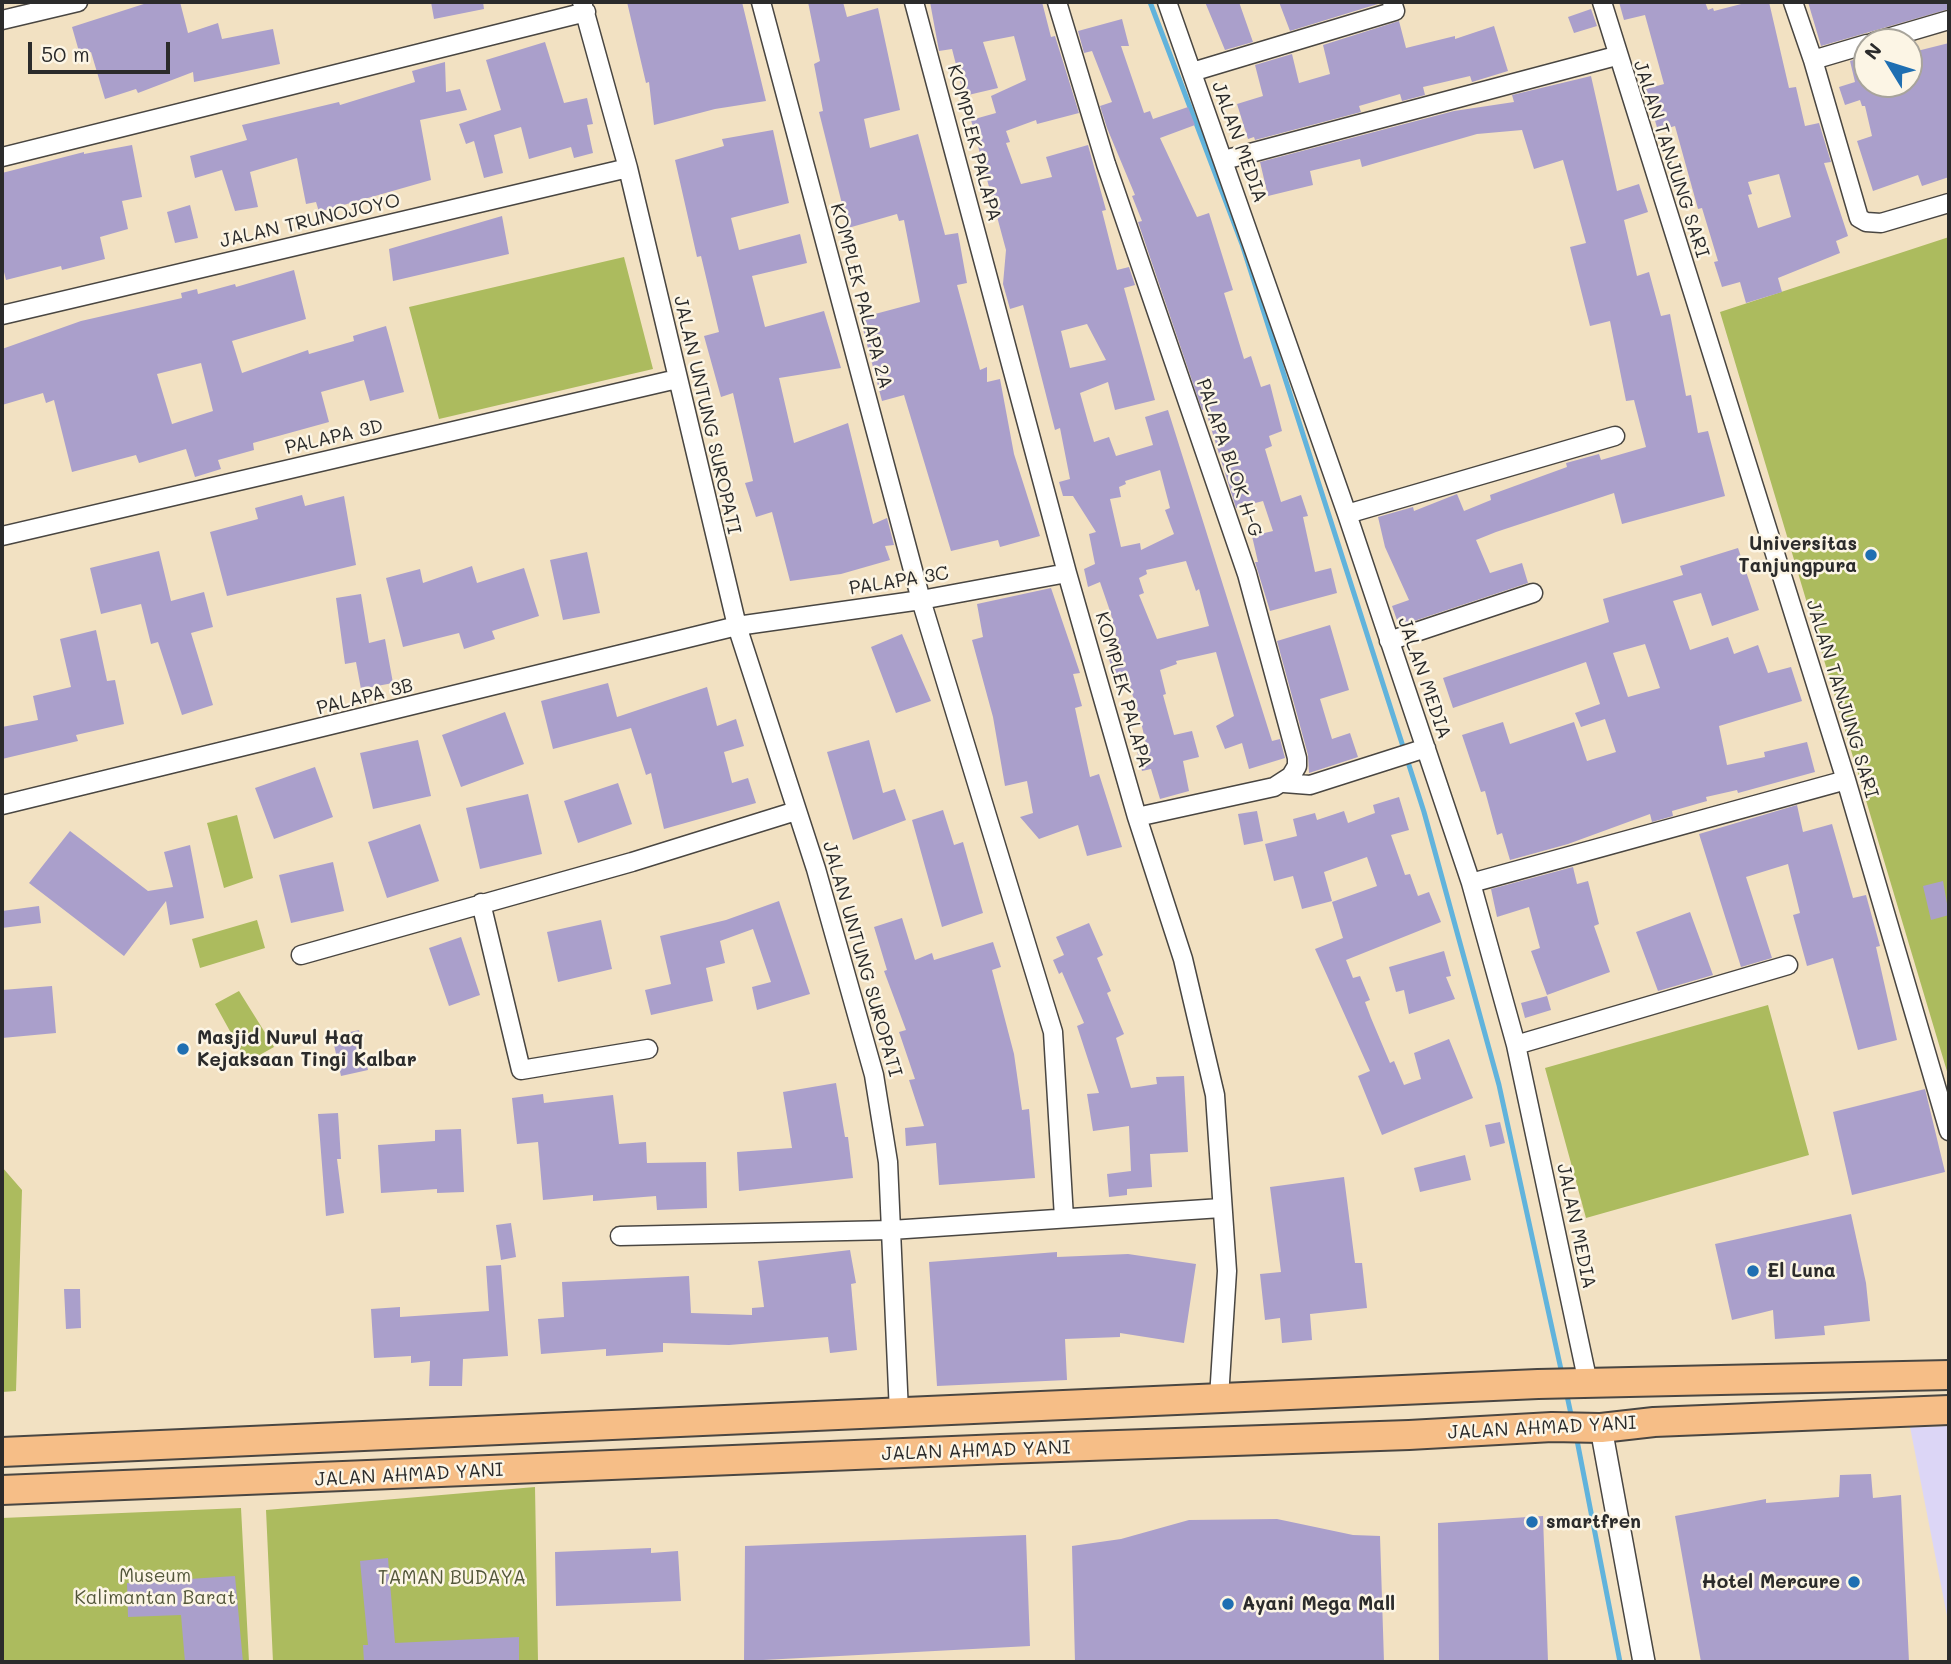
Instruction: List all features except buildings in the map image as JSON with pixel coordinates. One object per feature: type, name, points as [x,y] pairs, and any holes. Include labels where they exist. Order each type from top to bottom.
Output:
[{"type":"highway","name":"JALAN AHMAD YANI","points":[[2,1452],[1538,1384],[1949,1375]]},
{"type":"highway","name":"JALAN AHMAD YANI","points":[[2,1490],[1001,1448],[1409,1435],[1552,1427],[1597,1428],[1668,1421],[1949,1410]]},
{"type":"street","points":[[2,20],[78,2]]},
{"type":"street","name":"KOMPLEK PALAPA 2A","points":[[761,2],[921,600],[1053,1032],[1064,1218]]},
{"type":"street","name":"KOMPLEK PALAPA","points":[[914,2],[1067,573],[1137,817],[1183,959],[1214,1095],[1227,1272],[1219,1398]]},
{"type":"street","name":"PALAPA BLOK H-G","points":[[1057,2],[1106,164],[1247,574],[1297,758],[1295,771],[1284,783]]},
{"type":"street","name":"JALAN MEDIA","points":[[1167,2],[1347,514],[1471,883],[1516,1045],[1583,1384]]},
{"type":"street","points":[[1192,72],[1395,11],[1392,2]]},
{"type":"street","name":"JALAN TANJUNG SARI","points":[[1602,2],[1616,56],[1846,780],[1949,1131]]},
{"type":"street","points":[[1793,2],[1814,60],[1859,218],[1866,222],[1881,223],[1949,203]]},
{"type":"street","name":"JALAN UNTUNG SUROPATI","points":[[2,157],[584,7],[628,168],[737,626],[832,919],[874,1075],[888,1162],[899,1413]]},
{"type":"street","points":[[1922,28],[1949,20]]},
{"type":"street","points":[[1814,60],[1853,48]]},
{"type":"street","points":[[1224,160],[1616,56]]},
{"type":"street","name":"JALAN TRUNOJOYO","points":[[2,315],[628,168]]},
{"type":"street","name":"PALAPA 3D","points":[[2,536],[677,379]]},
{"type":"street","points":[[1347,514],[1615,436]]},
{"type":"street","name":"PALAPA 3C","points":[[737,626],[921,600],[1067,573]]},
{"type":"street","points":[[1390,641],[1533,593]]},
{"type":"street","name":"PALAPA 3B","points":[[2,805],[392,713],[737,626]]},
{"type":"street","points":[[1137,817],[1284,783],[1310,785],[1426,748]]},
{"type":"street","points":[[1471,883],[1846,780]]},
{"type":"street","points":[[300,955],[632,862],[796,811]]},
{"type":"street","points":[[481,903],[520,1070],[648,1049]]},
{"type":"street","points":[[1516,1045],[1788,965]]},
{"type":"street","points":[[620,1236],[891,1230],[1221,1208]]},
{"type":"street","points":[[1597,1428],[1644,1662]]},
{"type":"shaded area","points":[[1949,1426],[1949,1626],[1910,1427]]},
{"type":"green space","name":"Universitas Tanjungpura","points":[[1949,237],[1949,1078],[1720,312]]},
{"type":"green space","points":[[624,257],[653,369],[439,419],[409,307]]},
{"type":"green space","points":[[237,815],[253,878],[224,888],[207,823]]},
{"type":"green space","points":[[257,920],[265,948],[200,968],[192,939]]},
{"type":"green space","points":[[239,991],[274,1047],[247,1062],[215,1004]]},
{"type":"green space","points":[[1768,1005],[1809,1155],[1586,1218],[1545,1068]]},
{"type":"green space","points":[[2,1167],[22,1190],[16,1391],[2,1392]]},
{"type":"green space","name":"TAMAN BUDAYA","points":[[535,1487],[538,1662],[273,1662],[266,1510]]},
{"type":"green space","name":"Museum Kalimantan Barat","points":[[241,1508],[249,1662],[2,1662],[2,1518]]},
{"type":"waterway","points":[[1150,2],[1242,244],[1424,812],[1499,1085],[1562,1374]]},
{"type":"waterway","points":[[1566,1391],[1572,1419]]},
{"type":"waterway","points":[[1576,1435],[1620,1662]]},
{"type":"place","name":"Universitas Tanjungpura","points":[[1871,555]]},
{"type":"place","name":"Masjid Nurul Haq Kejaksaan Tingi Kalbar","points":[[183,1049]]},
{"type":"place","name":"El Luna","points":[[1753,1271]]},
{"type":"place","name":"smartfren","points":[[1532,1522]]},
{"type":"place","name":"Hotel Mercure","points":[[1854,1582]]},
{"type":"place","name":"Ayani Mega Mall","points":[[1228,1604]]}]
